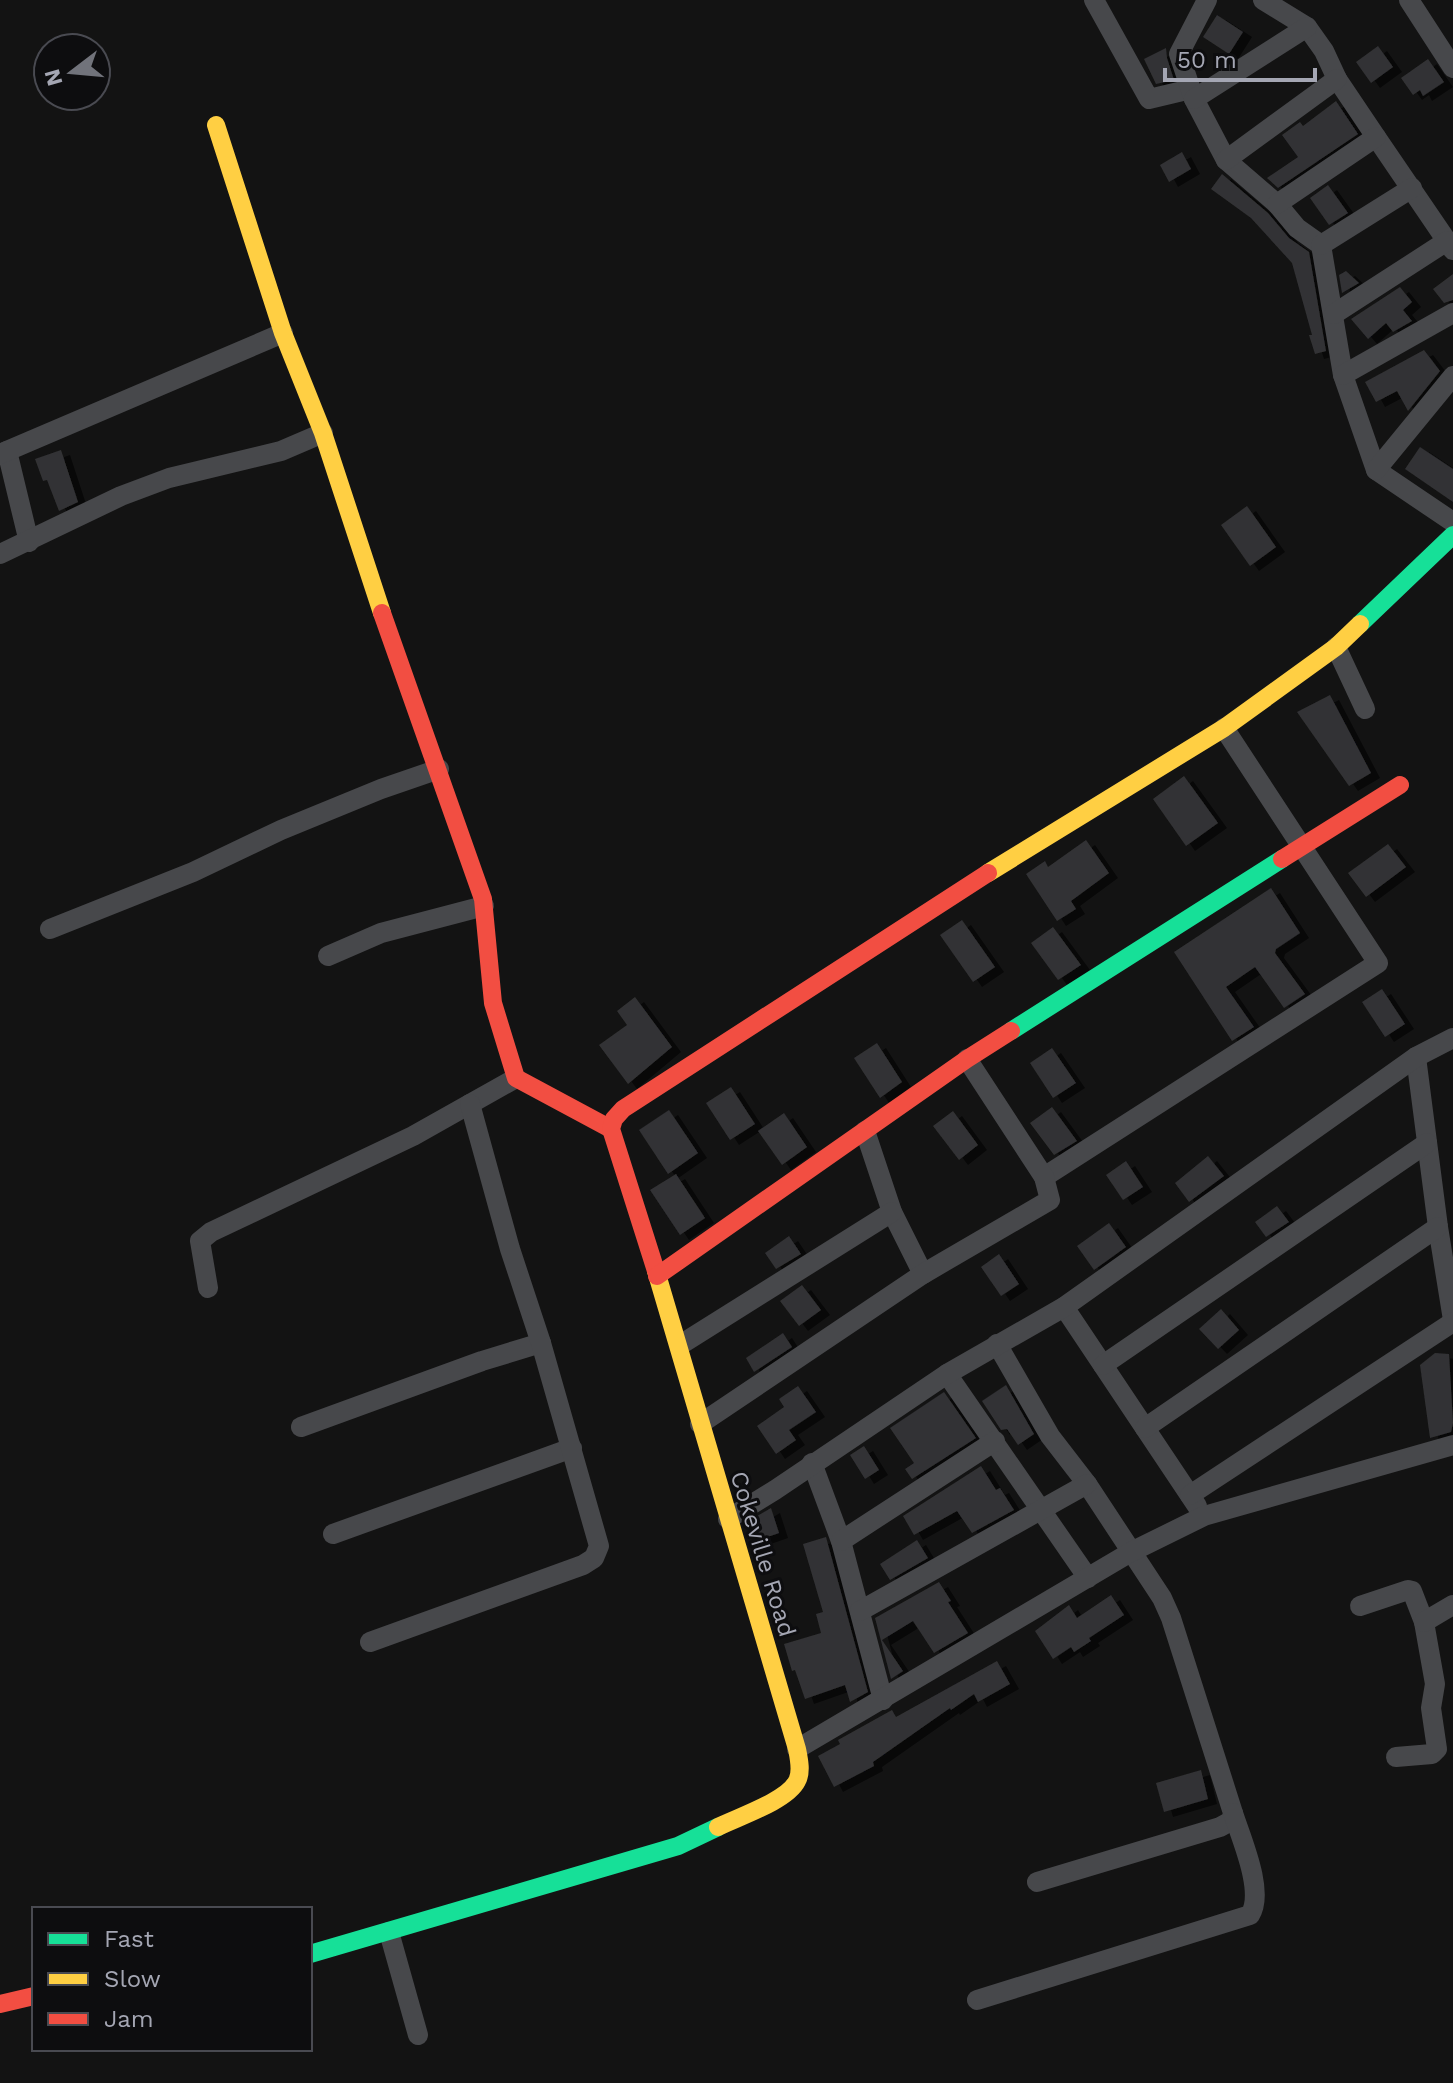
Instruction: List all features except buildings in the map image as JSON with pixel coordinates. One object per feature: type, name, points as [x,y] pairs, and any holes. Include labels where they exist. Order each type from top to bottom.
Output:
[{"type":"street","points":[[1094,0],[1149,99],[1192,94],[1307,27]]},
{"type":"street","points":[[1207,0],[1179,54],[1192,94],[1226,160],[1277,204],[1297,228],[1321,245],[1343,375],[1376,470],[1453,522]]},
{"type":"street","points":[[1263,0],[1307,27],[1324,51],[1337,79],[1450,245],[1334,314]]},
{"type":"street","points":[[1409,0],[1453,68]]},
{"type":"street","points":[[1226,160],[1337,79]]},
{"type":"street","points":[[216,125],[283,333],[323,433],[377,600],[439,769],[484,906],[493,1003],[516,1078],[611,1129],[614,1119],[623,1109],[963,888],[1224,728],[1336,647],[1453,535]]},
{"type":"street","points":[[1277,204],[1376,137]]},
{"type":"street","points":[[1321,245],[1412,188]]},
{"type":"street","points":[[1343,375],[1453,313]]},
{"type":"street","points":[[29,542],[4,453],[283,333]]},
{"type":"street","points":[[1376,470],[1453,376]]},
{"type":"street","points":[[0,554],[121,496],[169,478],[281,451],[323,433]]},
{"type":"street","points":[[1336,647],[1365,709]]},
{"type":"street","points":[[1044,1177],[1378,963],[1224,728]]},
{"type":"street","points":[[50,929],[193,872],[324,812],[439,769]]},
{"type":"street","points":[[657,1276],[967,1059],[1400,785]]},
{"type":"street","points":[[328,956],[381,933],[484,906]]},
{"type":"street","points":[[728,1519],[947,1374],[1064,1307],[1416,1057],[1453,1038]]},
{"type":"street","points":[[1190,1495],[1453,1321],[1416,1057]]},
{"type":"street","points":[[700,1424],[923,1274],[1050,1200],[1044,1177],[967,1059]]},
{"type":"street","points":[[208,1288],[200,1241],[211,1232],[353,1166],[516,1078]]},
{"type":"street","points":[[370,1642],[583,1565],[594,1558],[599,1546],[470,1104]]},
{"type":"street","name":"Cokeville Road","points":[[389,1932],[678,1846],[779,1798],[794,1789],[801,1775],[797,1749],[700,1424],[680,1345],[611,1129]]},
{"type":"street","points":[[865,1131],[892,1212],[923,1274]]},
{"type":"street","points":[[1103,1365],[1427,1143]]},
{"type":"street","points":[[680,1345],[892,1212]]},
{"type":"street","points":[[1145,1428],[1438,1227]]},
{"type":"street","points":[[1064,1307],[1204,1516]]},
{"type":"street","points":[[301,1427],[482,1361],[541,1343]]},
{"type":"street","points":[[977,2000],[1250,1915],[1256,1907],[1255,1888],[1233,1813],[1162,1598],[1087,1484],[1050,1436],[997,1344]]},
{"type":"street","points":[[947,1374],[1088,1578]]},
{"type":"street","points":[[841,1541],[995,1441]]},
{"type":"street","points":[[797,1749],[1131,1552],[1204,1516],[1453,1445]]},
{"type":"street","points":[[333,1534],[572,1448]]},
{"type":"street","points":[[812,1463],[841,1541],[883,1700]]},
{"type":"street","points":[[860,1611],[1087,1484]]},
{"type":"street","points":[[1360,1606],[1408,1590],[1416,1597],[1424,1622],[1435,1684],[1431,1708],[1437,1749],[1432,1754],[1396,1757]]},
{"type":"street","points":[[1424,1622],[1453,1605]]},
{"type":"street","points":[[1037,1882],[1220,1827],[1231,1821],[1233,1813]]},
{"type":"street","points":[[312,1953],[389,1932],[418,2035]]},
{"type":"street","points":[[0,2004],[32,1996]]},
{"type":"traffic: fast","points":[[1360,624],[1453,535]]},
{"type":"traffic: fast","points":[[1011,1031],[1282,859]]},
{"type":"traffic: fast","points":[[312,1953],[678,1846],[718,1827]]},
{"type":"traffic: slow","points":[[216,125],[283,333],[323,433],[382,613]]},
{"type":"traffic: slow","points":[[988,873],[1224,728],[1336,647],[1360,624]]},
{"type":"traffic: slow","points":[[656,1271],[799,1761],[799,1774],[792,1788],[761,1808],[718,1827]]},
{"type":"traffic: jam","points":[[382,613],[483,899],[493,1003],[516,1078],[611,1129]]},
{"type":"traffic: jam","points":[[1282,859],[1400,785]]},
{"type":"traffic: jam","points":[[656,1271],[611,1129],[614,1119],[623,1109],[988,873]]},
{"type":"traffic: jam","points":[[657,1276],[1011,1031]]},
{"type":"traffic: jam","points":[[0,2004],[32,1996]]}]
